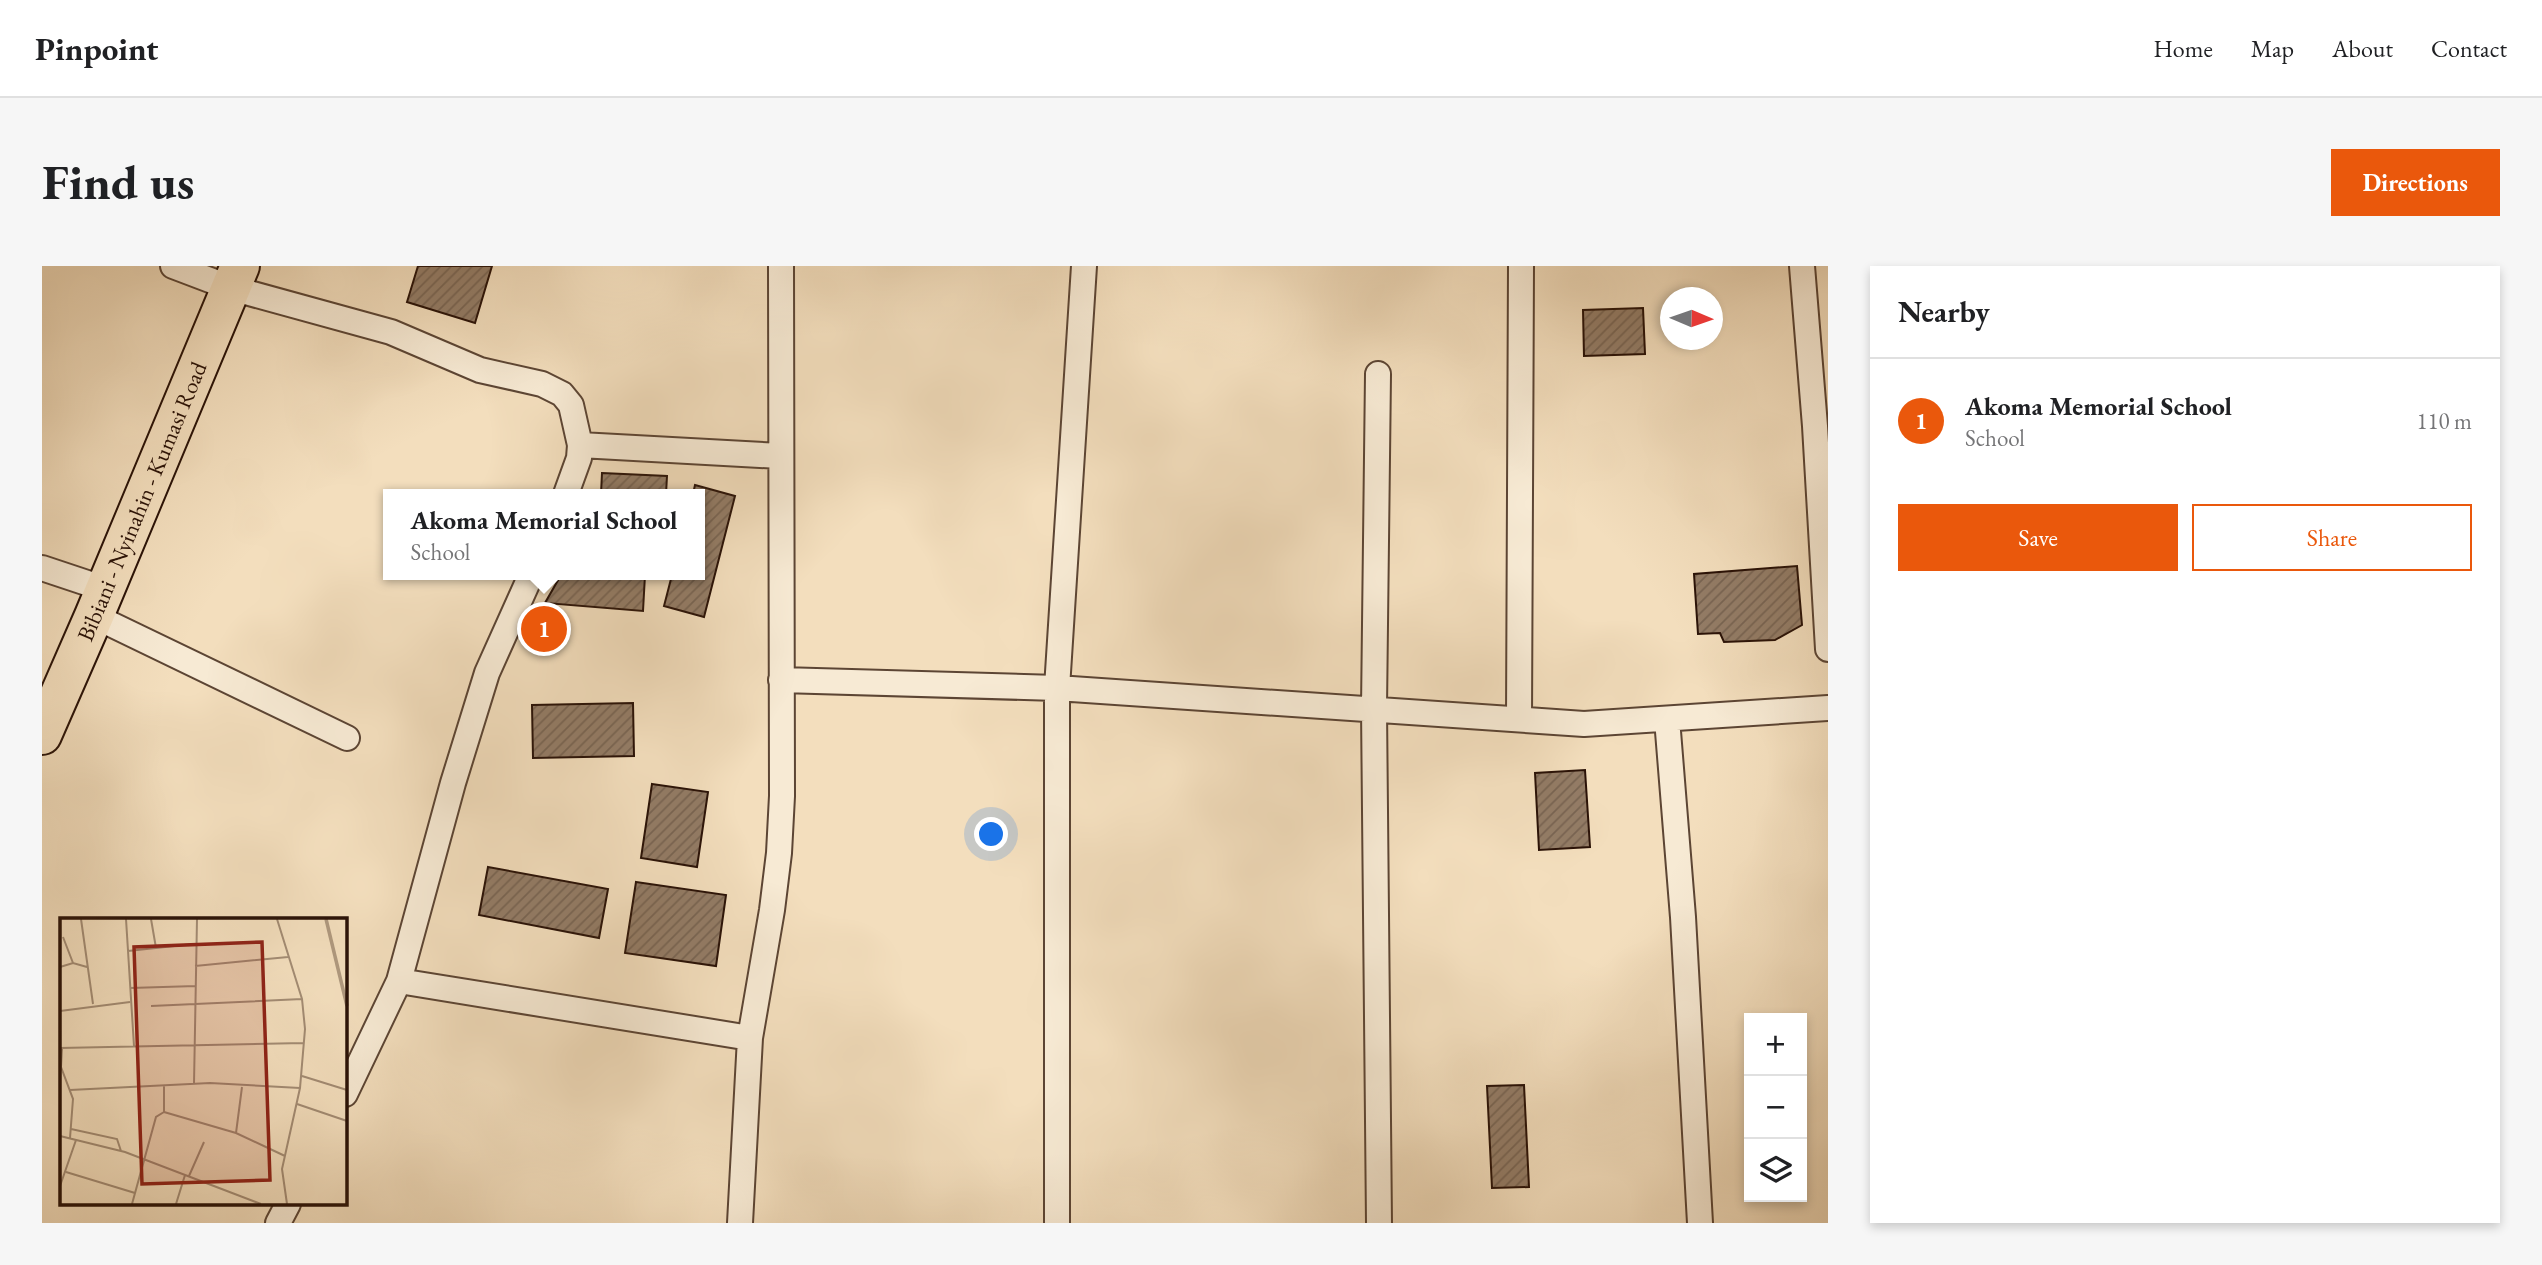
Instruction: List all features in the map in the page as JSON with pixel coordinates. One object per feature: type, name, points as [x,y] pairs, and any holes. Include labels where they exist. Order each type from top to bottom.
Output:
[{"type":"main road","name":"Bibiani - Nyinahin - Kumasi Road","points":[[42,735],[236,277]]},
{"type":"street","points":[[173,266],[236,277],[391,332],[480,370],[542,384],[562,394],[571,405],[580,444],[579,458],[568,489]]},
{"type":"street","points":[[740,1223],[750,1038],[772,910],[782,796],[781,266]]},
{"type":"street","points":[[1057,1223],[1057,688],[1084,266]]},
{"type":"street","points":[[1519,719],[1521,266]]},
{"type":"street","points":[[1802,266],[1822,425],[1828,649]]},
{"type":"street","points":[[1378,374],[1374,708],[1379,1223]]},
{"type":"street","points":[[580,444],[780,456]]},
{"type":"street","points":[[42,568],[100,603],[347,738]]},
{"type":"street","points":[[346,1092],[399,981],[453,783],[487,673],[529,580]]},
{"type":"street","points":[[781,680],[1057,688],[1584,724],[1828,708]]},
{"type":"street","points":[[1667,719],[1683,917],[1700,1223]]},
{"type":"street","points":[[399,981],[750,1038]]},
{"type":"street","points":[[278,1223],[287,1206]]},
{"type":"building","points":[[418,266],[492,266],[475,323],[407,302]]},
{"type":"building","points":[[1643,308],[1645,354],[1584,356],[1583,310]]},
{"type":"building","points":[[602,473],[667,476],[666,489],[601,489]]},
{"type":"building","points":[[695,485],[735,496],[704,617],[664,606],[671,580],[705,580],[705,489],[694,489]]},
{"type":"building","points":[[1797,566],[1802,625],[1775,640],[1724,642],[1720,633],[1698,634],[1694,574]]},
{"type":"building","points":[[558,580],[645,580],[643,611],[545,603]]},
{"type":"building","points":[[633,703],[634,756],[533,758],[532,705]]},
{"type":"building","points":[[1585,770],[1590,847],[1539,850],[1535,773]]},
{"type":"building","points":[[652,784],[708,792],[697,867],[641,858]]},
{"type":"building","points":[[488,867],[608,889],[599,938],[479,915]]},
{"type":"building","points":[[636,882],[726,895],[716,966],[625,953]]},
{"type":"building","points":[[1524,1085],[1529,1187],[1492,1188],[1487,1086]]},
{"type":"place","name":"Akoma Memorial School","points":[[544,629]]}]
